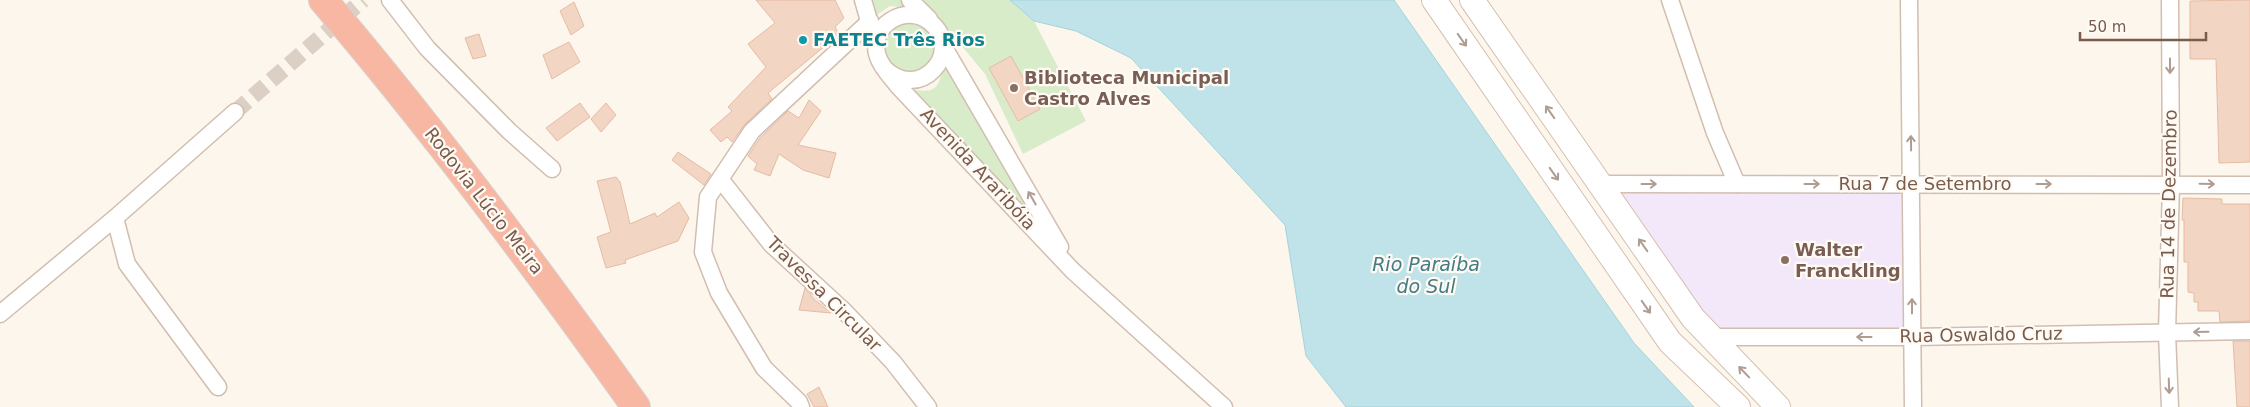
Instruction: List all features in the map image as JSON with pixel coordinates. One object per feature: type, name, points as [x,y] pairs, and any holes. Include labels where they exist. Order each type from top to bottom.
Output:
[{"type":"highway","name":"Rodovia Lúcio Meira","points":[[324,0],[365,49],[542,274],[636,407]]},
{"type":"main road","points":[[1434,0],[1670,342],[1738,407]]},
{"type":"main road","points":[[1472,0],[1693,318],[1778,407]]},
{"type":"street","points":[[390,0],[427,48],[508,130],[552,169]]},
{"type":"street","points":[[864,0],[880,62],[896,78],[905,80],[922,78],[935,68],[942,52],[940,33],[910,0]]},
{"type":"street","points":[[1670,0],[1715,133],[1738,184]]},
{"type":"street","points":[[1909,0],[1913,407]]},
{"type":"street","name":"Rua 14 de Dezembro","points":[[2170,0],[2171,184],[2167,333],[2170,407]]},
{"type":"street","points":[[880,62],[879,35],[882,28],[893,19],[914,14],[921,16],[934,25]]},
{"type":"street","points":[[801,407],[764,368],[719,293],[703,252],[708,197],[752,131],[870,21]]},
{"type":"street","name":"Avenida Araribóia","points":[[942,44],[1073,271]]},
{"type":"street","name":"Avenida Araribóia","points":[[880,62],[898,86],[1073,271],[1224,407]]},
{"type":"street","points":[[0,314],[115,218],[235,112]]},
{"type":"street","name":"Travessa Circular","points":[[721,180],[771,244],[844,311],[893,362],[928,407]]},
{"type":"street","name":"Rua 7 de Setembro","points":[[1600,184],[2250,185]]},
{"type":"street","points":[[115,218],[127,264],[218,387]]},
{"type":"street","name":"Rua Oswaldo Cruz","points":[[1711,337],[1913,337],[2250,332]]},
{"type":"shaded area","name":"Walter Franckling","points":[[1612,188],[1907,189],[1907,331],[1714,332]]},
{"type":"green space","points":[[865,0],[905,0],[911,8],[890,6],[878,14],[874,28]]},
{"type":"green space","points":[[924,0],[1010,0],[1034,21],[1086,121],[1023,154],[985,74]]},
{"type":"green space","points":[[918,20],[936,39],[935,58],[915,75],[890,67],[882,41],[891,26]]},
{"type":"green space","points":[[945,62],[1041,227],[906,89],[924,91],[934,88],[940,79]]},
{"type":"water","name":"Rio Paraíba do Sul","points":[[1010,0],[1394,0],[1634,343],[1694,407],[1346,407],[1306,356],[1285,225],[1131,58],[1076,31],[1034,21]]},
{"type":"building","points":[[756,0],[835,0],[844,18],[835,27],[839,34],[822,43],[825,46],[768,93],[772,99],[745,124],[732,142],[727,137],[721,142],[710,130],[732,111],[728,107],[766,67],[748,44],[775,23]]},
{"type":"building","points":[[2250,0],[2250,162],[2219,163],[2216,59],[2190,59],[2190,1]]},
{"type":"building","points":[[574,2],[584,26],[571,35],[560,11]]},
{"type":"building","points":[[479,34],[486,56],[473,59],[465,38]]},
{"type":"building","points":[[569,42],[580,62],[552,79],[543,55]]},
{"type":"building","name":"Biblioteca Municipal Castro Alves","points":[[1011,56],[1040,109],[1018,121],[989,68]]},
{"type":"building","points":[[809,100],[821,111],[798,145],[836,153],[829,178],[803,170],[779,154],[770,176],[754,170],[757,164],[748,156],[760,138],[788,111],[799,118]]},
{"type":"building","points":[[580,103],[590,117],[557,141],[546,128]]},
{"type":"building","points":[[606,103],[616,115],[601,132],[591,119]]},
{"type":"building","points":[[678,152],[711,174],[704,185],[672,160]]},
{"type":"building","points":[[616,177],[620,182],[630,224],[655,213],[657,217],[679,202],[689,218],[678,241],[625,260],[626,263],[606,268],[597,237],[611,232],[597,181]]},
{"type":"building","points":[[2183,198],[2222,199],[2222,204],[2250,204],[2250,321],[2220,322],[2219,311],[2198,311],[2198,302],[2194,302],[2194,293],[2188,292],[2188,262],[2184,262]]},
{"type":"building","points":[[805,288],[814,299],[831,313],[799,310]]},
{"type":"building","points":[[2233,341],[2250,341],[2250,407],[2237,407]]},
{"type":"building","points":[[819,387],[828,407],[814,407],[807,394]]},
{"type":"tunnel","points":[[235,112],[363,0]]},
{"type":"place","name":"FAETEC Três Rios","points":[[803,40]]},
{"type":"place","name":"Biblioteca Municipal Castro Alves","points":[[1014,88]]},
{"type":"place","name":"Walter Franckling","points":[[1785,260]]}]
